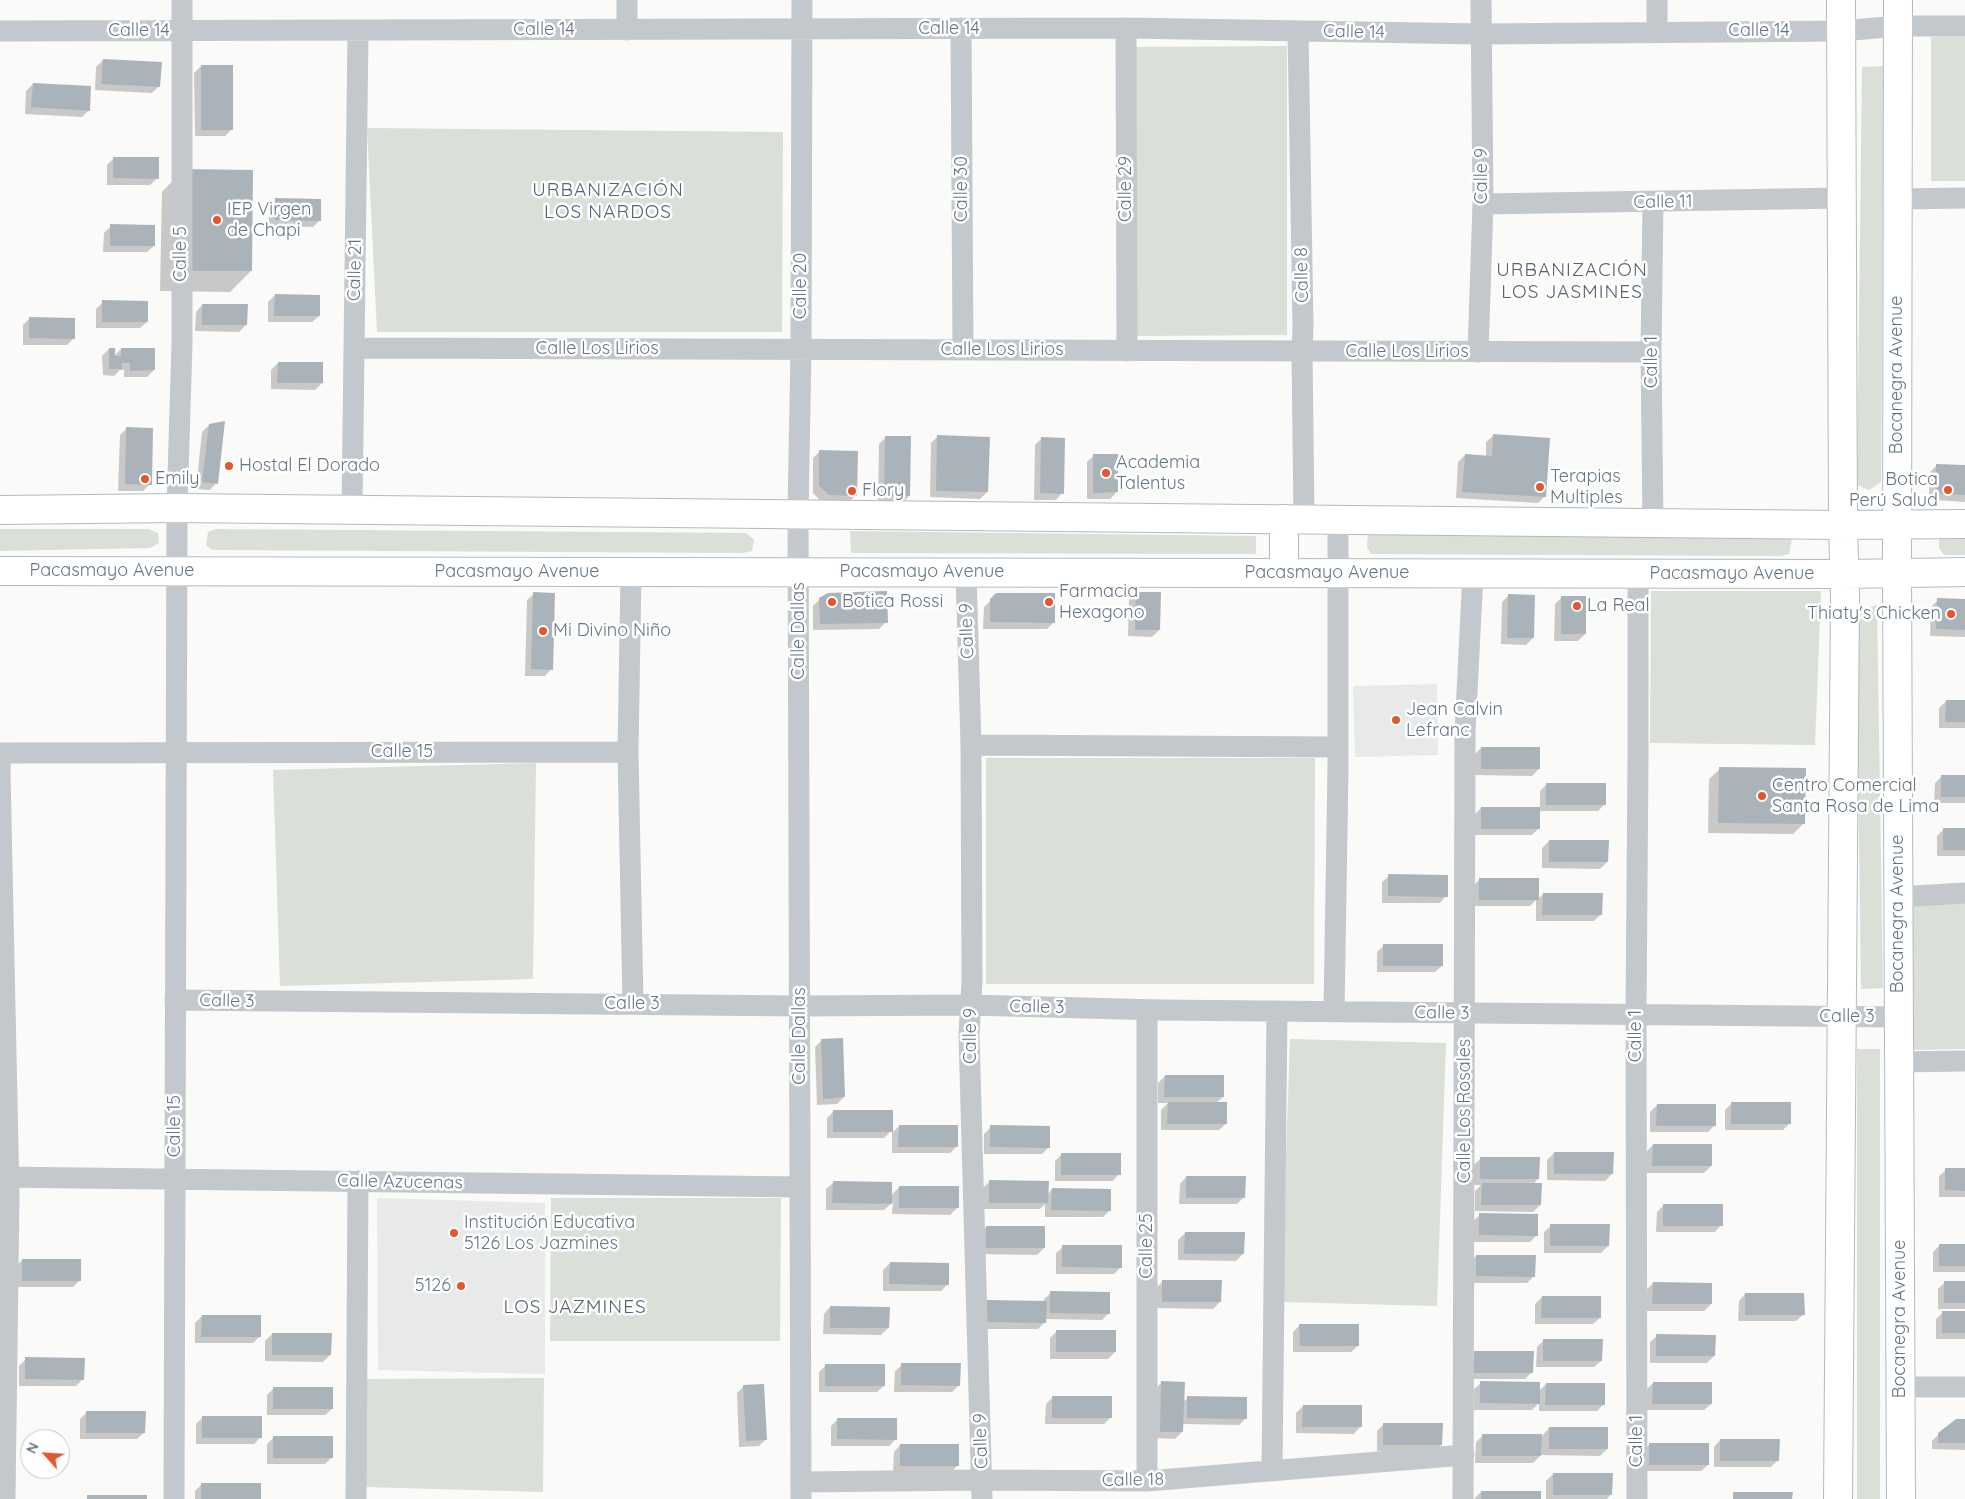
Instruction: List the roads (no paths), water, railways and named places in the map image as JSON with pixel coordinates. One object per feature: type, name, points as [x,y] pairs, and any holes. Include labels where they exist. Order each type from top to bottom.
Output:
[{"type":"main road","points":[[1838,1499],[1845,574],[1843,525],[1842,0]]},
{"type":"main road","name":"Bocanegra Avenue","points":[[1898,13],[1897,573],[1901,1499]]},
{"type":"main road","points":[[0,510],[352,509],[1843,525],[1965,524]]},
{"type":"main road","points":[[1284,573],[1294,519]]},
{"type":"main road","name":"Pacasmayo Avenue","points":[[0,571],[1897,573]]},
{"type":"main road","points":[[1897,573],[1965,572]]},
{"type":"street","name":"Calle 5","points":[[177,508],[182,344],[182,0]]},
{"type":"street","points":[[627,0],[627,30]]},
{"type":"street","name":"Calle 20","points":[[799,572],[802,0]]},
{"type":"street","name":"Calle 9","points":[[1478,352],[1483,204],[1481,0]]},
{"type":"street","points":[[1657,0],[1657,32]]},
{"type":"street","name":"Calle 14","points":[[0,32],[961,28],[1126,28],[1481,34],[1842,31],[1898,13],[1965,26]]},
{"type":"street","name":"Calle 30","points":[[961,28],[963,350]]},
{"type":"street","name":"Calle 29","points":[[1126,28],[1127,351]]},
{"type":"street","name":"Calle 21","points":[[352,509],[358,30]]},
{"type":"street","name":"Calle 8","points":[[1294,519],[1303,326],[1298,31]]},
{"type":"street","name":"Calle 11","points":[[1483,204],[1842,198]]},
{"type":"street","points":[[1898,199],[1965,198]]},
{"type":"street","name":"Calle 1","points":[[1653,202],[1651,352],[1653,523]]},
{"type":"street","name":"Calle Los Lirios","points":[[354,348],[1651,352]]},
{"type":"street","name":"Calle 15","points":[[174,1499],[177,508]]},
{"type":"street","points":[[1334,1012],[1338,747],[1338,520]]},
{"type":"street","points":[[631,572],[628,752],[632,1004]]},
{"type":"street","name":"Calle Dallas","points":[[799,572],[801,1490]]},
{"type":"street","name":"Calle 9","points":[[966,573],[971,745],[972,980],[969,1034],[982,1489]]},
{"type":"street","name":"Calle Los Rosales","points":[[1463,1499],[1465,732],[1472,573]]},
{"type":"street","name":"Calle 1","points":[[1637,1499],[1636,1015],[1638,574]]},
{"type":"street","points":[[971,745],[1338,747]]},
{"type":"street","name":"Calle 15","points":[[1,753],[628,752]]},
{"type":"street","points":[[1,753],[5,1499]]},
{"type":"street","points":[[1898,897],[1965,893]]},
{"type":"street","name":"Calle 3","points":[[175,1000],[800,1006],[970,1005],[1146,1010],[1899,1017]]},
{"type":"street","name":"Calle 25","points":[[1146,1010],[1147,1482]]},
{"type":"street","points":[[1272,1470],[1277,1011]]},
{"type":"street","points":[[1899,1062],[1965,1061]]},
{"type":"street","name":"Calle Azucenas","points":[[4,1177],[800,1186]]},
{"type":"street","points":[[356,1499],[358,1182]]},
{"type":"street","points":[[1901,1387],[1965,1387]]},
{"type":"street","name":"Calle 18","points":[[801,1490],[982,1489],[1147,1482],[1464,1455]]},
{"type":"place","name":"IEP Virgen de Chapi","points":[[217,220]]},
{"type":"place","name":"Hostal El Dorado","points":[[229,466]]},
{"type":"place","name":"Academia Talentus","points":[[1106,473]]},
{"type":"place","name":"Emily","points":[[145,479]]},
{"type":"place","name":"Terapias Multiples","points":[[1540,487]]},
{"type":"place","name":"Botica Perú Salud","points":[[1948,490]]},
{"type":"place","name":"Flory","points":[[852,491]]},
{"type":"place","name":"Botica Rossi","points":[[832,602]]},
{"type":"place","name":"Farmacia Hexagono","points":[[1049,602]]},
{"type":"place","name":"La Real","points":[[1577,606]]},
{"type":"place","name":"Thiaty's Chicken","points":[[1951,614]]},
{"type":"place","name":"Mi Divino Niño","points":[[543,631]]},
{"type":"place","name":"Jean Calvin Lefranc","points":[[1396,720]]},
{"type":"place","name":"Centro Comercial Santa Rosa de Lima","points":[[1762,796]]},
{"type":"place","name":"Institución Educativa 5126 Los Jazmines","points":[[454,1233]]},
{"type":"place","name":"5126","points":[[461,1286]]},
{"type":"district","name":"URBANIZACIÓN LOS NARDOS","points":[[608,201]]},
{"type":"district","name":"URBANIZACIÓN LOS JASMINES","points":[[1572,281]]},
{"type":"district","name":"LOS JAZMINES","points":[[575,1307]]}]
